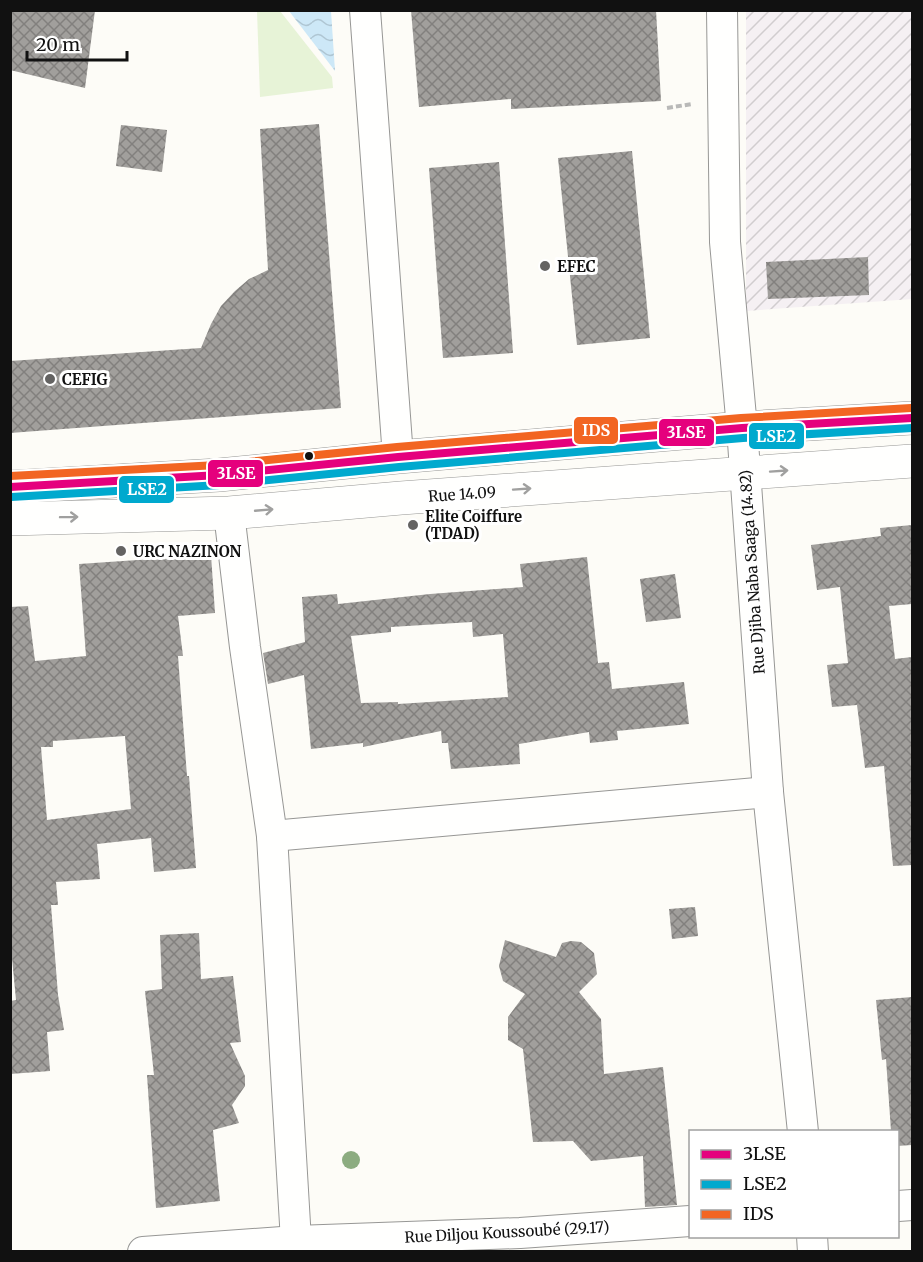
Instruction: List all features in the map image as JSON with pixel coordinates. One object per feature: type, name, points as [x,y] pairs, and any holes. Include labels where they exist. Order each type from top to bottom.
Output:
[{"type":"street","points":[[365,10],[398,457]]},
{"type":"street","name":"Rue Djiba Naba Saaga (14.82)","points":[[722,10],[725,242],[742,428],[768,792],[802,1130]]},
{"type":"street","points":[[10,487],[208,475],[742,428],[912,418]]},
{"type":"street","name":"Rue 14.09","points":[[10,519],[229,513],[912,462]]},
{"type":"street","points":[[229,513],[245,647],[272,836],[296,1241]]},
{"type":"street","points":[[272,836],[768,792]]},
{"type":"street","name":"Rue Diljou Koussoubé (29.17)","points":[[143,1251],[296,1241],[520,1242],[689,1221]]},
{"type":"shaded area","points":[[746,11],[912,11],[912,299],[746,311]]},
{"type":"green space","points":[[257,11],[280,11],[332,77],[333,88],[260,97]]},
{"type":"water","points":[[289,11],[331,11],[335,71]]},
{"type":"building","points":[[10,10],[95,10],[85,88],[10,70]]},
{"type":"building","points":[[411,10],[656,10],[661,101],[511,109],[511,99],[419,107]]},
{"type":"building","points":[[319,124],[341,408],[10,433],[10,361],[201,348],[221,306],[249,279],[268,270],[260,129]]},
{"type":"building","points":[[121,125],[167,130],[162,172],[116,166]]},
{"type":"building","points":[[632,151],[650,338],[577,345],[558,158]]},
{"type":"building","points":[[499,162],[513,353],[443,358],[429,168]]},
{"type":"building","points":[[868,257],[869,295],[768,299],[766,262]]},
{"type":"building","points":[[912,525],[912,604],[889,606],[895,659],[912,657],[912,865],[893,866],[884,766],[865,768],[857,705],[832,707],[827,665],[848,663],[840,587],[817,590],[811,545],[881,536],[880,528]]},
{"type":"building","points":[[211,555],[215,613],[178,616],[183,656],[178,656],[196,868],[154,872],[151,838],[97,844],[100,879],[56,882],[58,905],[51,905],[58,995],[64,1030],[47,1032],[50,1071],[10,1074],[10,1001],[16,1000],[10,937],[10,607],[28,606],[35,661],[86,656],[79,564]],"holes":[[[125,736],[131,809],[47,820],[41,747],[53,747],[53,741]]]},
{"type":"building","points":[[587,557],[598,663],[609,662],[612,689],[684,682],[689,724],[617,731],[618,740],[590,743],[589,732],[519,744],[520,764],[451,769],[448,743],[442,743],[441,731],[363,747],[363,743],[311,749],[304,675],[268,684],[263,653],[305,642],[302,597],[337,594],[338,604],[523,587],[520,564]],"holes":[[[472,622],[473,637],[503,634],[508,697],[398,704],[398,702],[361,703],[351,636],[391,632],[391,627]]]},
{"type":"building","points":[[675,574],[681,618],[646,622],[640,579]]},
{"type":"building","points":[[695,907],[698,936],[672,939],[669,909]]},
{"type":"building","points":[[199,933],[201,979],[233,976],[241,1042],[230,1043],[245,1076],[245,1086],[232,1105],[239,1123],[213,1130],[220,1201],[156,1208],[147,1075],[154,1075],[145,991],[162,989],[160,935]]},
{"type":"building","points":[[505,940],[556,957],[562,943],[571,941],[581,942],[594,953],[597,974],[579,992],[601,1019],[604,1074],[663,1067],[677,1205],[645,1207],[643,1156],[591,1161],[573,1141],[533,1142],[523,1049],[508,1040],[508,1017],[525,994],[503,981],[499,966]]},
{"type":"building","points":[[912,997],[912,1145],[899,1146],[899,1130],[891,1130],[886,1059],[882,1060],[876,1000]]},
{"type":"transit line","name":"IDS","points":[[10,476],[218,465],[397,447],[741,418],[911,408]]},
{"type":"transit line","name":"3LSE","points":[[10,487],[219,475],[398,457],[742,428],[912,418]]},
{"type":"transit line","name":"LSE2","points":[[11,497],[220,485],[399,467],[743,438],[912,428]]},
{"type":"place","name":"EFEC","points":[[545,266]]},
{"type":"place","name":"CEFIG","points":[[50,379]]},
{"type":"place","name":"Elite Coiffure (TDAD)","points":[[413,525]]},
{"type":"place","name":"URC NAZINON","points":[[121,551]]}]
